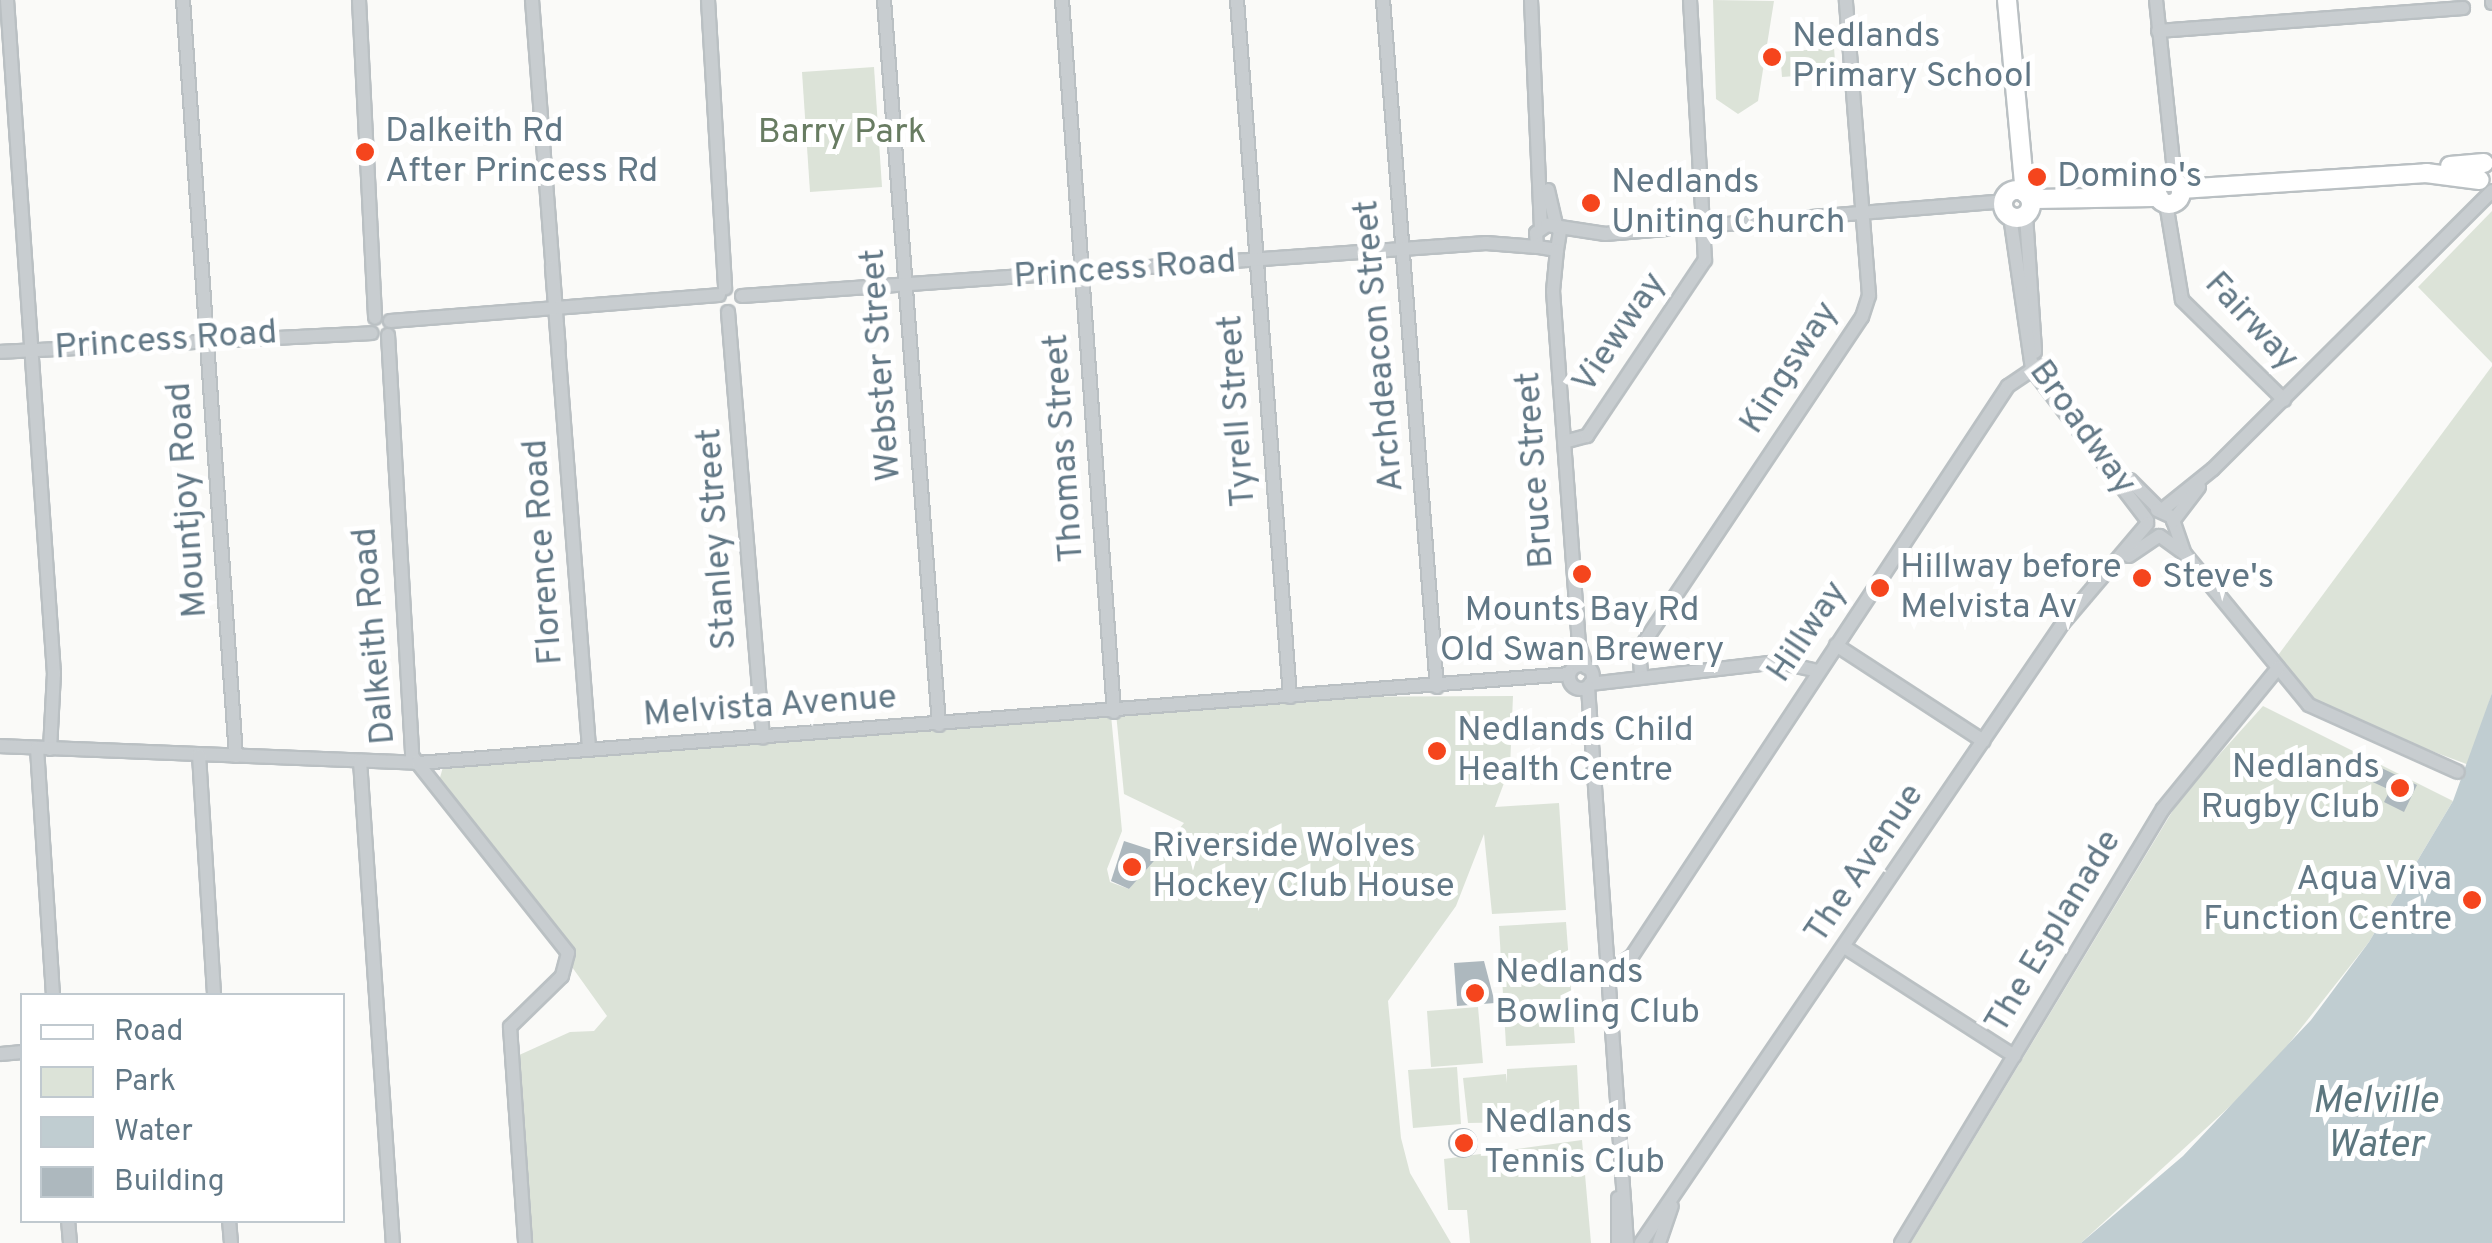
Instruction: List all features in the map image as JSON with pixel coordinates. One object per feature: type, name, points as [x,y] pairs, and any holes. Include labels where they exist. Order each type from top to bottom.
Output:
[{"type":"main road","name":"Broadway","points":[[1999,0],[2017,205]]},
{"type":"main road","name":"Broadway","points":[[2007,0],[2017,205]]},
{"type":"main road","points":[[2017,205],[2426,173],[2487,178]]},
{"type":"street","points":[[7,0],[54,673],[44,748],[53,993]]},
{"type":"street","name":"Mountjoy Road","points":[[183,0],[236,756]]},
{"type":"street","name":"Dalkeith Road","points":[[359,0],[384,370],[418,763],[564,946],[568,964],[510,1026],[525,1243]]},
{"type":"street","name":"Florence Road","points":[[532,0],[589,750]]},
{"type":"street","name":"Stanley Street","points":[[708,0],[762,738]]},
{"type":"street","name":"Webster Street","points":[[884,0],[939,725]]},
{"type":"street","name":"Thomas Street","points":[[1062,0],[1114,712]]},
{"type":"street","name":"Tyrell Street","points":[[1238,0],[1290,697]]},
{"type":"street","name":"Archdeacon Street","points":[[1383,0],[1437,687]]},
{"type":"street","name":"Bruce Street","points":[[1531,0],[1544,173],[1539,239],[1552,291],[1619,1180],[1628,1243]]},
{"type":"street","name":"Viewway","points":[[1564,442],[1587,436],[1705,260],[1690,0]]},
{"type":"street","name":"Kingsway","points":[[1641,673],[1639,650],[1862,317],[1869,295],[1846,0]]},
{"type":"street","name":"Fairway","points":[[2156,0],[2172,224],[2182,300],[2284,400]]},
{"type":"street","points":[[2158,31],[2463,8]]},
{"type":"street","name":"Bruce Street","points":[[1544,173],[1559,238],[1552,291]]},
{"type":"street","points":[[2160,509],[2213,470],[2476,209],[2487,178]]},
{"type":"street","points":[[1539,239],[2017,205]]},
{"type":"street","name":"Broadway","points":[[2017,205],[2035,368],[2159,536]]},
{"type":"street","points":[[1539,239],[1559,238]]},
{"type":"street","name":"Princess Road","points":[[0,352],[1539,239]]},
{"type":"street","name":"Broadway","points":[[2035,368],[2173,524]]},
{"type":"street","name":"Hillway","points":[[1603,968],[1638,941],[2008,386],[2035,368]]},
{"type":"street","points":[[2185,554],[2173,524],[2213,470]]},
{"type":"street","name":"The Avenue","points":[[1641,1243],[1672,1206],[2063,623],[2118,563],[2160,509]]},
{"type":"street","name":"The Avenue","points":[[2118,563],[2173,524]]},
{"type":"street","points":[[2159,536],[2185,554],[2309,705],[2458,772]]},
{"type":"street","points":[[1836,646],[1983,741]]},
{"type":"street","name":"Melvista Avenue","points":[[0,746],[418,763],[1791,661],[1818,671]]},
{"type":"street","name":"The Esplanade","points":[[1901,1243],[2164,810],[2278,668]]},
{"type":"street","points":[[199,754],[214,993]]},
{"type":"street","points":[[360,761],[393,1243]]},
{"type":"street","points":[[1846,948],[2014,1056]]},
{"type":"street","name":"Bruce Street","points":[[1618,1243],[1619,1180]]},
{"type":"street","name":"The Avenue","points":[[1659,1243],[1672,1206]]},
{"type":"green space","points":[[1713,0],[1774,1],[1758,101],[1738,114],[1716,99]]},
{"type":"green space","points":[[1834,48],[1836,73],[1782,77],[1780,52]]},
{"type":"green space","name":"Barry Park","points":[[874,67],[882,187],[810,192],[802,72]]},
{"type":"green space","points":[[2492,211],[2492,363],[2418,287]]},
{"type":"green space","points":[[2492,366],[2492,693],[2469,765],[2309,705],[2273,662]]},
{"type":"green space","points":[[1513,696],[1510,767],[1495,807],[1559,803],[1566,910],[1492,914],[1484,834],[1456,906],[1388,1001],[1401,1138],[1410,1173],[1451,1243],[528,1243],[517,1056],[570,1032],[594,1031],[607,1016],[439,781],[443,767],[1111,715],[1122,831],[1107,869],[1110,882],[1129,889],[1184,823],[1124,794],[1116,713],[1290,697]]},
{"type":"green space","points":[[2263,706],[2453,801],[2369,942],[2264,1075],[2081,1243],[1911,1243],[2181,797]]},
{"type":"green space","points":[[1566,922],[1575,1043],[1506,1046],[1499,926]]},
{"type":"green space","points":[[1478,1007],[1483,1063],[1431,1067],[1427,1011]]},
{"type":"green space","points":[[1577,1065],[1580,1121],[1468,1123],[1463,1078],[1506,1074],[1507,1083],[1507,1069]]},
{"type":"green space","points":[[1457,1067],[1461,1124],[1413,1128],[1408,1070]]},
{"type":"green space","points":[[1582,1140],[1591,1243],[1470,1243],[1467,1210],[1448,1210],[1444,1159]]},
{"type":"water","name":"Melville Water","points":[[2492,693],[2492,1243],[2081,1243],[2183,1156],[2311,1020],[2369,942],[2453,801]]},
{"type":"building","name":"Nedlands Rugby Club","points":[[2371,763],[2417,785],[2404,812],[2384,802],[2390,790],[2364,778]]},
{"type":"building","name":"Riverside Wolves Hockey Club House","points":[[1124,841],[1161,853],[1129,889],[1111,881]]},
{"type":"building","name":"Nedlands Bowling Club","points":[[1484,961],[1495,1003],[1457,1006],[1454,963]]},
{"type":"building","name":"Nedlands Tennis Club","points":[[1463,1128],[1477,1137],[1478,1143],[1469,1157],[1463,1158],[1449,1149],[1448,1143],[1457,1129]]},
{"type":"place","name":"Nedlands Primary School","points":[[1772,57]]},
{"type":"place","name":"Dalkeith Rd After Princess Rd","points":[[365,152]]},
{"type":"place","name":"Domino's","points":[[2037,177]]},
{"type":"place","name":"Nedlands Uniting Church","points":[[1591,203]]},
{"type":"place","name":"Mounts Bay Rd Old Swan Brewery","points":[[1582,574]]},
{"type":"place","name":"Steve's","points":[[2142,578]]},
{"type":"place","name":"Hillway before Melvista Av","points":[[1880,588]]},
{"type":"place","name":"Nedlands Child Health Centre","points":[[1437,751]]},
{"type":"place","name":"Nedlands Rugby Club","points":[[2400,788]]},
{"type":"place","name":"Riverside Wolves Hockey Club House","points":[[1132,867]]},
{"type":"place","name":"Aqua Viva Function Centre","points":[[2472,900]]},
{"type":"place","name":"Nedlands Bowling Club","points":[[1475,993]]},
{"type":"place","name":"Nedlands Tennis Club","points":[[1464,1143]]}]
